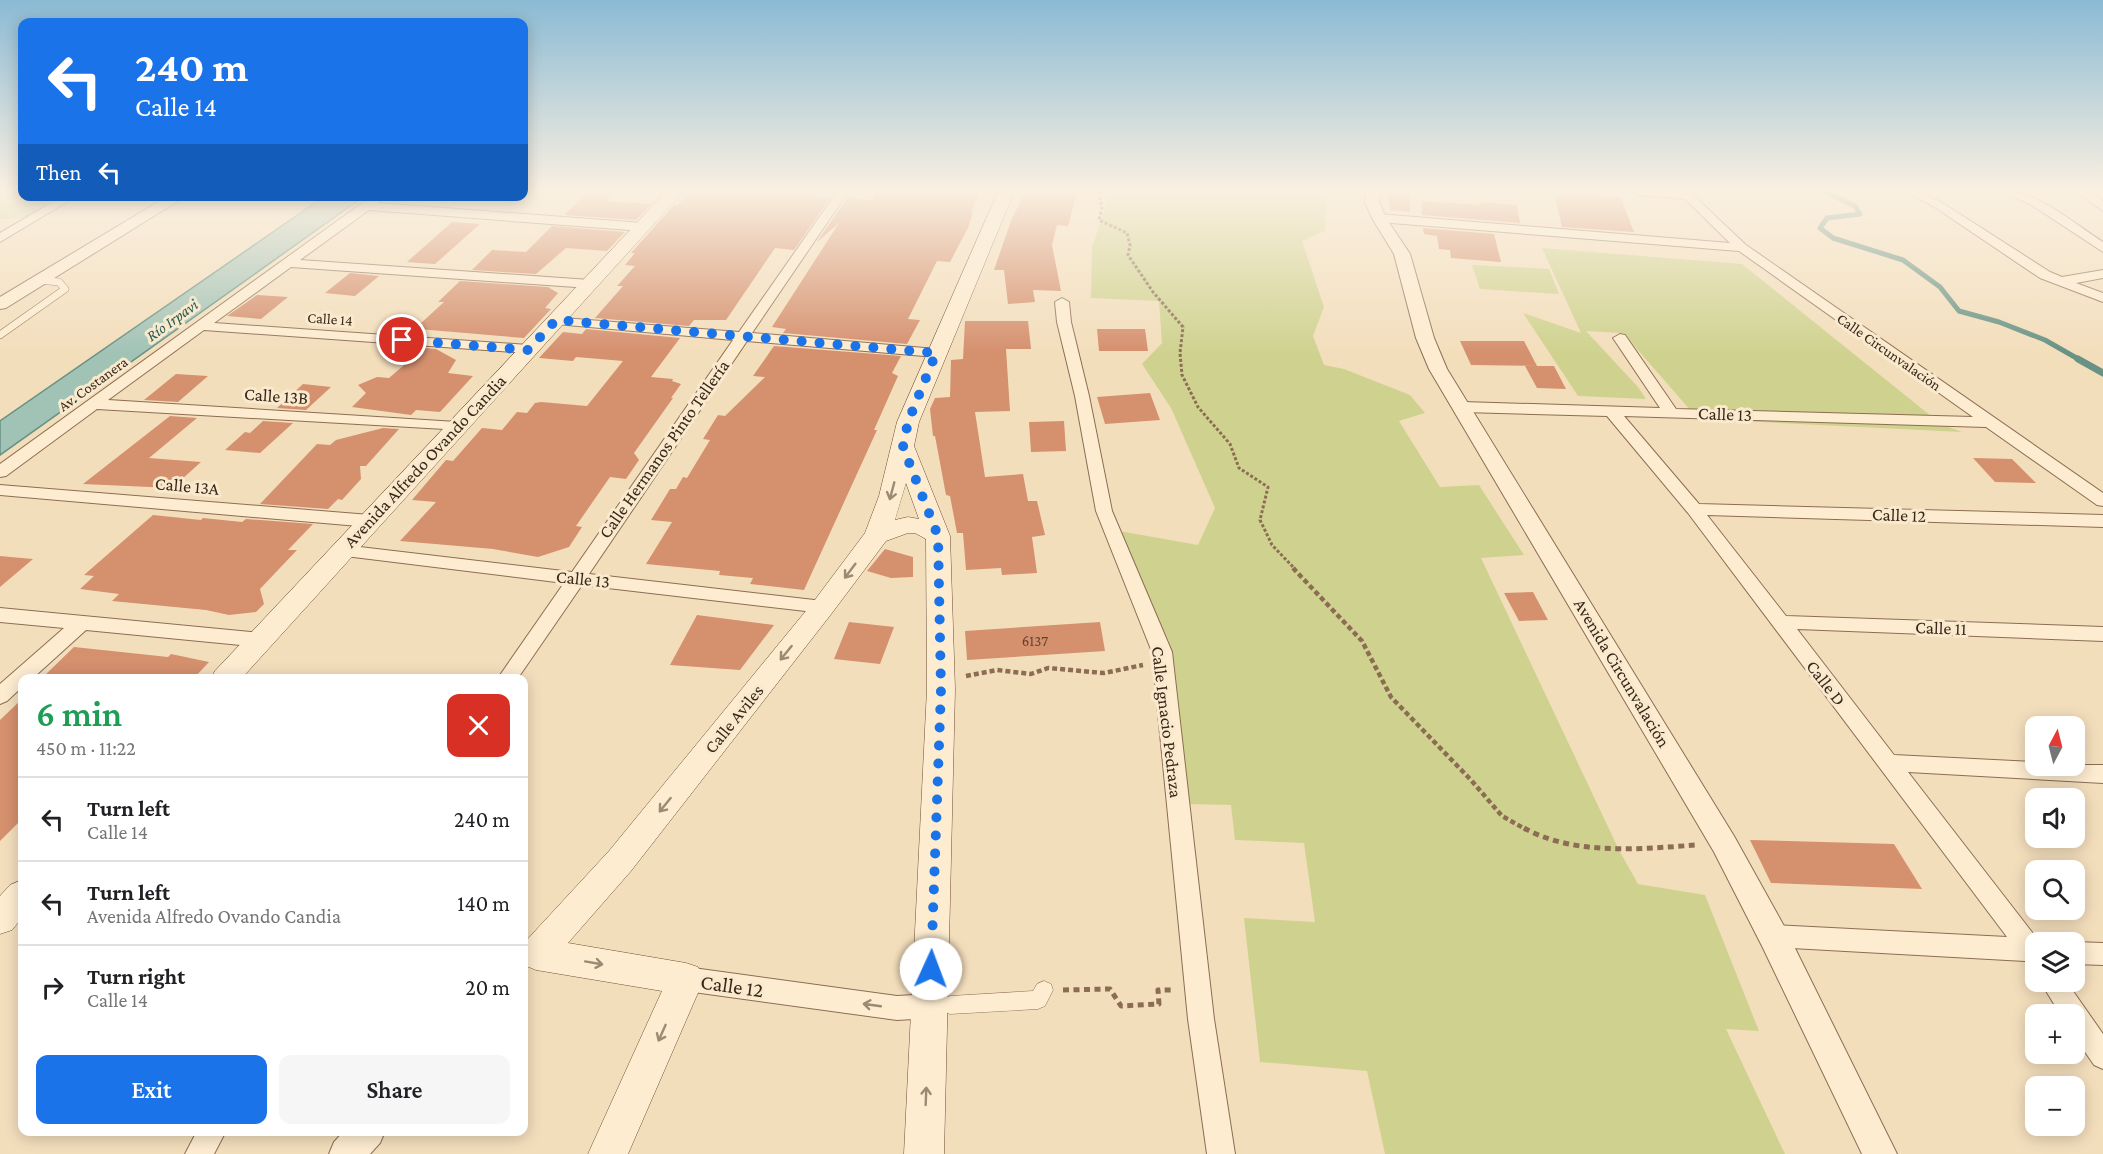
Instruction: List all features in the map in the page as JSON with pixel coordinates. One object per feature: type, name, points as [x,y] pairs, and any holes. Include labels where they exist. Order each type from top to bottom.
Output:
[{"type":"main road","name":"Avenida Alfredo Ovando Candia","points":[[229,674],[625,246]]},
{"type":"main road","name":"Calle Aviles","points":[[530,960],[620,861],[823,607],[877,535],[891,496],[908,422],[983,246]]},
{"type":"main road","points":[[903,447],[938,536],[941,689],[940,1006],[924,1154]]},
{"type":"main road","points":[[877,535],[891,527],[909,524],[926,527],[938,536]]},
{"type":"main road","points":[[0,920],[18,900]]},
{"type":"main road","name":"Calle 12","points":[[530,960],[686,979]]},
{"type":"main road","points":[[608,1154],[686,979]]},
{"type":"street","points":[[0,304],[96,246]]},
{"type":"street","name":"Av. Costanera","points":[[0,472],[313,246]]},
{"type":"street","name":"Calle Hermanos Pinto Tellería","points":[[511,674],[805,246]]},
{"type":"street","name":"Avenida Circunvalación","points":[[1397,246],[1402,254],[1425,338],[1438,369],[1463,407],[1724,844],[1773,936],[1880,1154]]},
{"type":"street","points":[[1716,246],[1742,248]]},
{"type":"street","name":"Calle Circunvalación","points":[[1740,246],[2103,501]]},
{"type":"street","points":[[2001,246],[2045,275],[2103,298]]},
{"type":"street","points":[[290,262],[590,284]]},
{"type":"street","points":[[2062,281],[2103,274]]},
{"type":"street","name":"Calle Ignacio Pedraza","points":[[1062,302],[1064,322],[1082,396],[1104,511],[1162,652],[1201,1019],[1221,1154]]},
{"type":"street","points":[[556,320],[936,353]]},
{"type":"street","name":"Calle 14","points":[[201,326],[528,350]]},
{"type":"street","points":[[1620,338],[1671,413]]},
{"type":"street","name":"Calle 13B","points":[[93,404],[457,427]]},
{"type":"street","name":"Calle 13","points":[[1463,407],[1988,422]]},
{"type":"street","name":"Calle D","points":[[1613,412],[1694,509],[2025,940]]},
{"type":"street","name":"Calle 13A","points":[[0,490],[370,520]]},
{"type":"street","name":"Calle 12","points":[[1694,509],[2103,521]]},
{"type":"street","name":"Calle 13","points":[[343,551],[823,607]]},
{"type":"street","points":[[0,615],[260,640]]},
{"type":"street","name":"Calle 11","points":[[1779,622],[2103,633]]},
{"type":"street","points":[[25,674],[82,623]]},
{"type":"street","points":[[0,696],[18,680]]},
{"type":"street","points":[[1889,763],[2103,774]]},
{"type":"street","points":[[1773,936],[2025,951]]},
{"type":"street","points":[[2085,953],[2103,954]]},
{"type":"street","name":"Calle 12","points":[[686,979],[897,1008],[1038,1000],[1044,990]]},
{"type":"street","points":[[2059,992],[2103,1056]]},
{"type":"street","points":[[199,1154],[209,1136]]},
{"type":"street","points":[[346,1154],[363,1136]]},
{"type":"lane","points":[[0,335],[65,289],[59,282],[39,280]]},
{"type":"path","points":[[1130,246],[1128,255],[1137,265],[1148,286],[1183,327],[1180,353],[1182,375],[1198,407],[1230,444],[1239,468],[1268,487],[1260,520],[1272,545],[1362,641],[1391,697],[1472,780],[1502,816],[1543,839],[1619,850],[1724,844]]},
{"type":"path","points":[[959,676],[980,675],[997,670],[1031,674],[1048,668],[1104,673],[1163,661]]},
{"type":"path","points":[[1044,990],[1110,988],[1121,1006],[1158,1004],[1158,990],[1175,990]]},
{"type":"green space","points":[[1093,246],[1304,246],[1324,307],[1313,336],[1324,365],[1344,369],[1410,395],[1425,413],[1399,421],[1440,487],[1479,485],[1524,555],[1481,558],[1619,850],[1638,884],[1705,895],[1759,1031],[1726,1029],[1785,1154],[1385,1154],[1367,1071],[1260,1062],[1244,918],[1315,922],[1304,843],[1235,840],[1231,805],[1189,804],[1169,641],[1108,529],[1198,545],[1215,508],[1171,408],[1142,364],[1162,343],[1159,301],[1091,298]]},
{"type":"green space","points":[[1542,248],[1742,264],[1941,424],[1962,432],[1698,419],[1623,333],[1586,331],[1638,387],[1646,399],[1578,396],[1523,313],[1581,333]]},
{"type":"green space","points":[[1472,265],[1549,269],[1559,294],[1480,289]]},
{"type":"water","name":"Río Irpavi","points":[[253,246],[294,246],[0,455],[0,421]]},
{"type":"building","points":[[425,246],[455,246],[435,264],[407,262]]},
{"type":"building","points":[[532,246],[612,246],[607,251],[566,248],[536,274],[472,270],[492,250],[526,252]]},
{"type":"building","points":[[637,246],[797,246],[794,250],[775,248],[726,320],[694,320],[689,326],[595,318],[623,286],[617,286],[635,266],[625,265],[635,253],[631,253]]},
{"type":"building","points":[[824,246],[959,246],[950,262],[937,261],[908,319],[920,320],[907,344],[783,333],[786,329],[772,327]]},
{"type":"building","points":[[1002,246],[1052,246],[1061,291],[1033,290],[1035,302],[1008,304],[1004,270],[994,270]]},
{"type":"building","points":[[1439,246],[1497,246],[1501,262],[1451,258],[1450,250],[1439,249]]},
{"type":"building","points":[[350,273],[379,276],[355,296],[325,293]]},
{"type":"building","points":[[460,281],[548,287],[558,293],[545,308],[551,309],[524,338],[418,329],[423,324],[420,324],[444,302],[438,302]]},
{"type":"building","points":[[257,295],[288,297],[261,319],[227,316]]},
{"type":"building","points":[[965,321],[1028,321],[1031,349],[1006,349],[1010,411],[975,412],[985,477],[1023,474],[1028,501],[1037,501],[1045,535],[1032,537],[1037,573],[1002,575],[1001,568],[966,570],[963,533],[957,533],[950,496],[946,495],[935,436],[933,436],[930,409],[935,398],[950,397],[951,360],[963,359]]},
{"type":"building","points":[[586,329],[680,338],[651,377],[673,379],[672,381],[681,384],[634,453],[639,460],[626,479],[610,477],[576,526],[582,527],[569,547],[538,557],[493,549],[400,541],[436,502],[412,500],[446,460],[453,461],[482,428],[502,430],[517,412],[527,413],[535,403],[587,406],[623,361],[576,357],[573,361],[539,358],[563,332],[582,334]]},
{"type":"building","points":[[1097,329],[1145,329],[1148,351],[1099,351]]},
{"type":"building","points":[[1460,341],[1524,341],[1537,366],[1471,365]]},
{"type":"building","points":[[774,346],[901,356],[892,373],[898,376],[874,430],[877,430],[804,590],[750,584],[753,578],[719,575],[720,571],[646,564],[672,522],[651,520],[670,489],[676,489],[683,477],[687,478],[710,440],[703,439],[718,415],[725,416],[765,377],[753,376]]},
{"type":"building","points":[[424,348],[436,349],[456,360],[448,373],[473,376],[440,412],[416,410],[411,415],[352,407],[366,393],[358,385],[377,377],[389,378]]},
{"type":"building","points":[[1525,366],[1554,366],[1566,389],[1537,388]]},
{"type":"building","points":[[176,374],[208,376],[178,402],[144,400]]},
{"type":"building","points":[[303,384],[331,387],[306,410],[277,408]]},
{"type":"building","points":[[1150,393],[1160,420],[1105,424],[1097,397]]},
{"type":"building","points":[[170,416],[197,418],[149,458],[201,462],[172,488],[83,484]]},
{"type":"building","points":[[263,421],[293,423],[260,453],[225,450],[245,432],[250,433]]},
{"type":"building","points":[[1064,421],[1066,451],[1031,452],[1029,422]]},
{"type":"building","points":[[383,428],[399,429],[366,466],[360,466],[361,479],[342,500],[338,499],[328,509],[260,504],[317,444],[330,445],[336,440]]},
{"type":"building","points":[[1973,458],[2012,459],[2036,483],[1995,482]]},
{"type":"building","points":[[153,515],[201,520],[203,518],[242,522],[246,519],[313,524],[288,550],[297,550],[260,589],[264,604],[256,612],[229,615],[206,610],[112,601],[119,594],[80,589],[94,576],[84,575]]},
{"type":"building","points":[[885,549],[913,557],[913,577],[891,578],[867,571]]},
{"type":"building","points":[[0,556],[33,559],[0,587]]},
{"type":"building","points":[[1533,592],[1548,620],[1519,621],[1504,593]]},
{"type":"building","points":[[697,615],[774,625],[740,670],[670,665]]},
{"type":"building","points":[[849,622],[894,627],[880,664],[834,659]]},
{"type":"building","points":[[1100,622],[1105,651],[967,660],[965,631]]},
{"type":"building","points":[[74,647],[168,657],[171,654],[209,662],[198,674],[46,674]]},
{"type":"building","points":[[18,703],[18,823],[0,841],[0,720]]},
{"type":"building","points":[[1750,840],[1894,844],[1922,889],[1771,883]]},
{"type":"waterway","points":[[1858,246],[1903,260],[1940,287],[1959,311],[1999,322],[2045,340],[2080,360]]},
{"type":"waterway","points":[[2078,359],[2103,373]]},
{"type":"route","points":[[402,340],[528,350],[556,320],[936,353],[908,422],[903,447],[938,536],[941,689],[931,969]]}]
